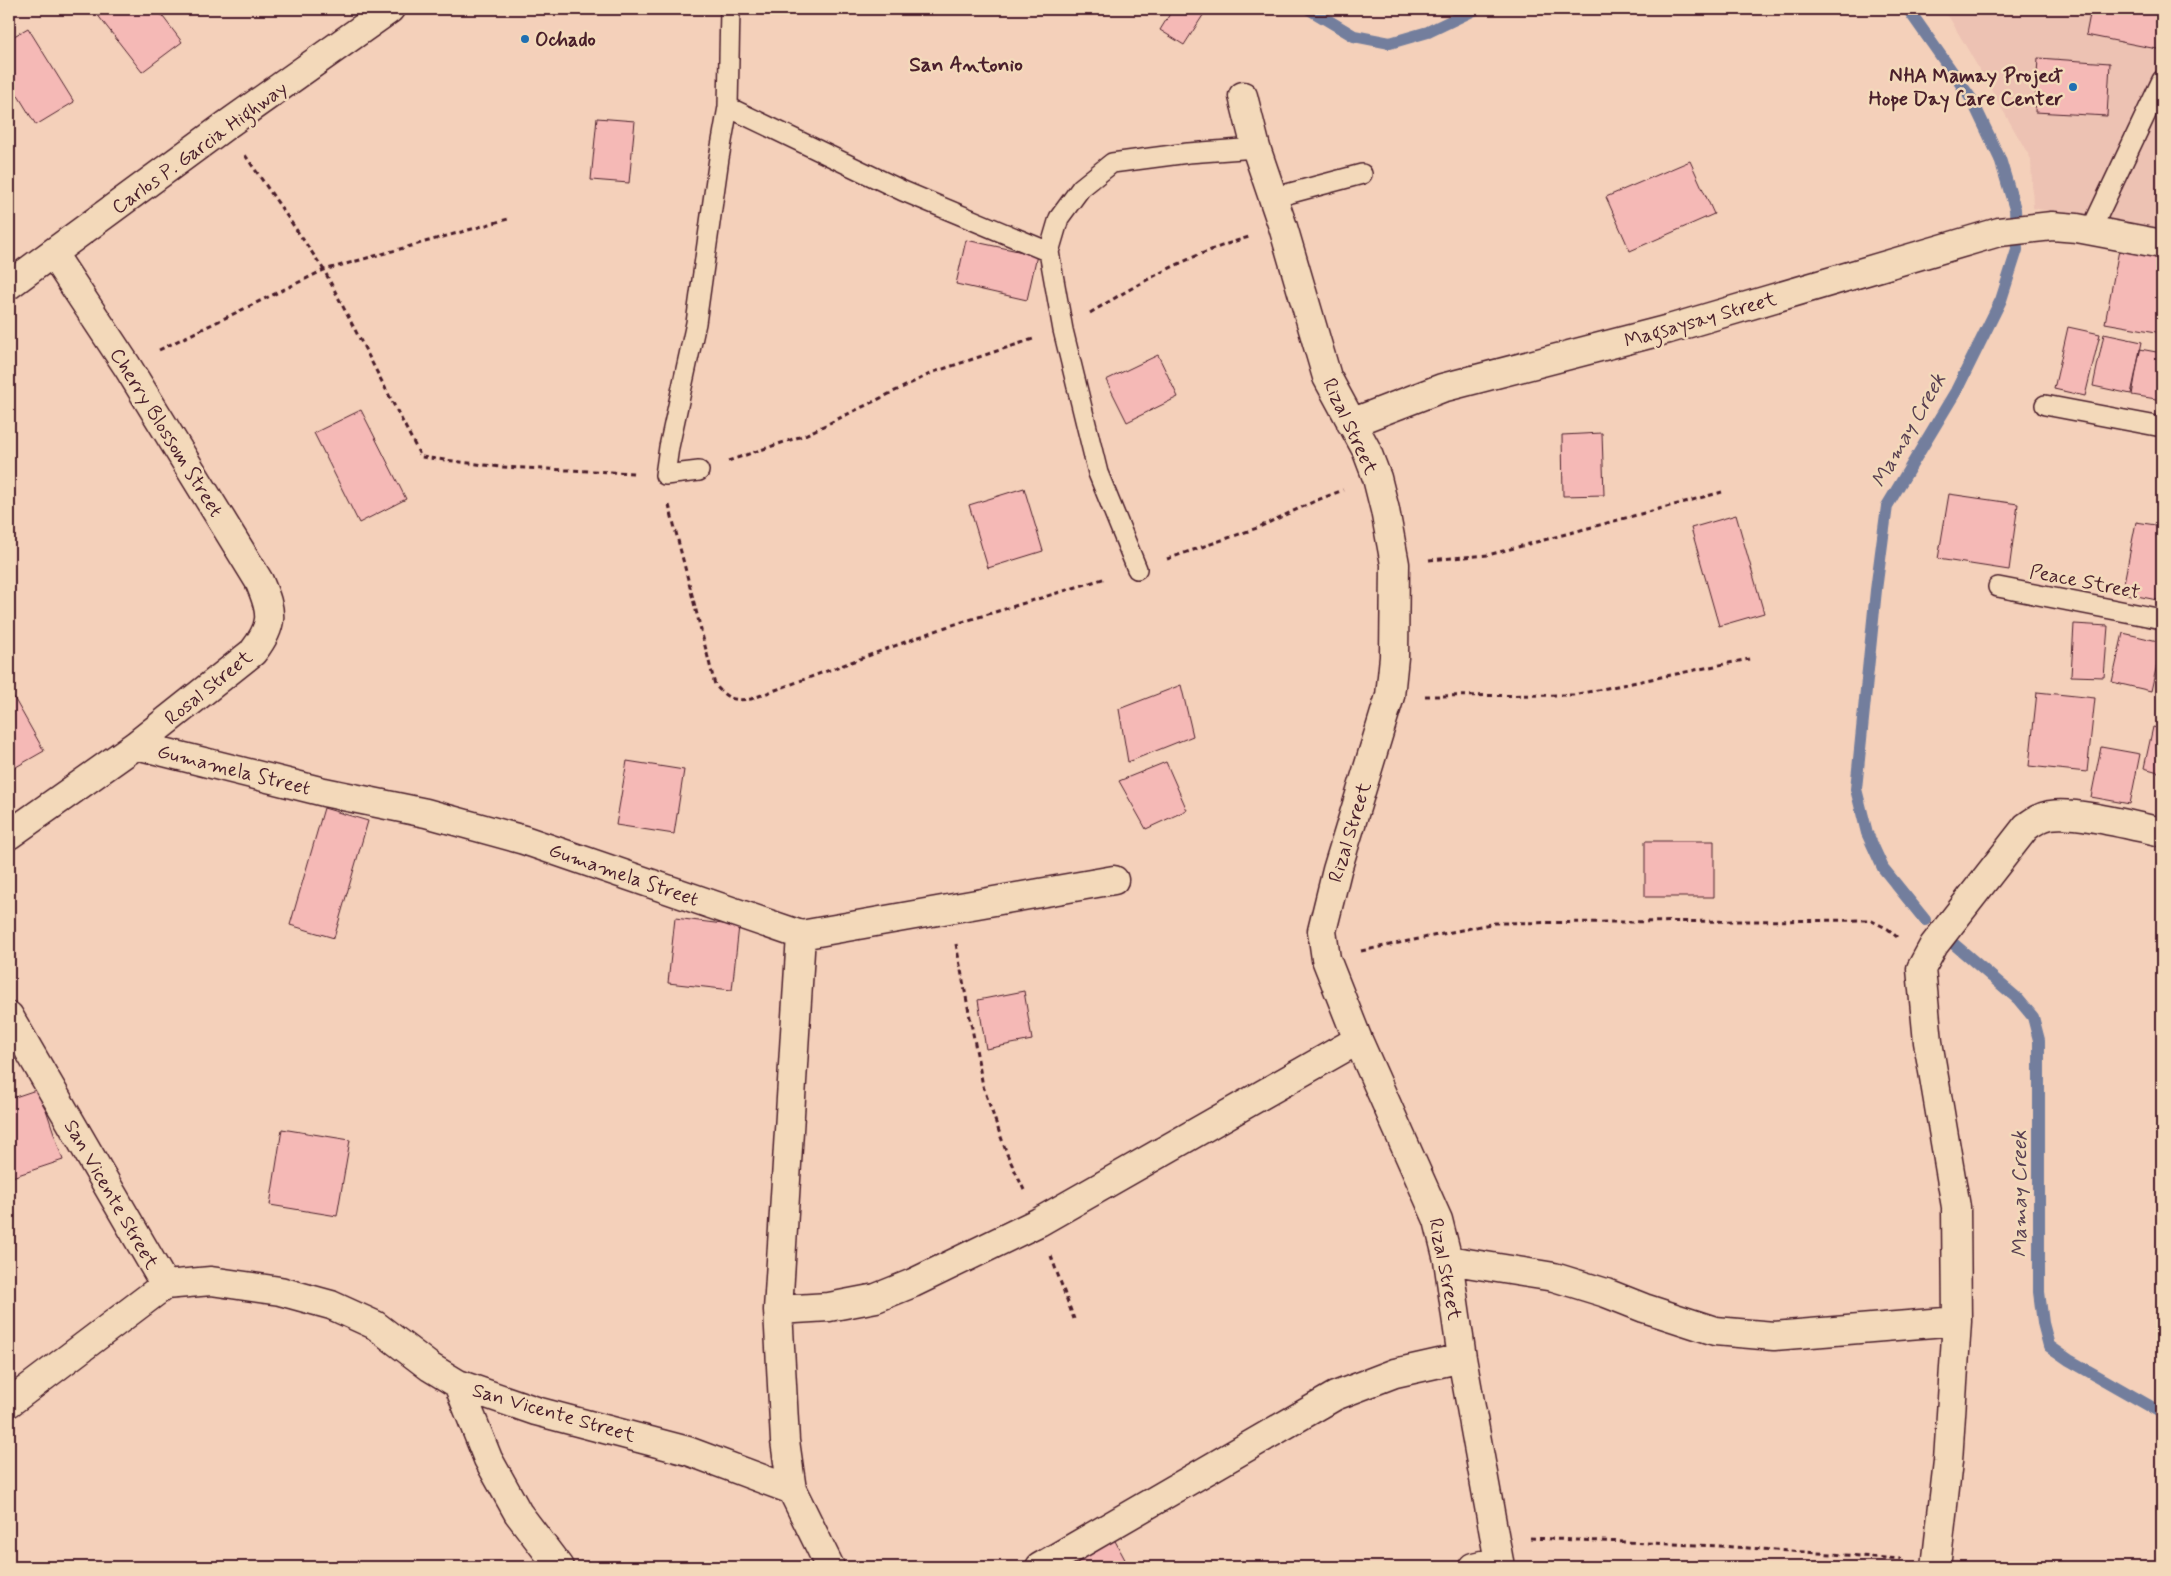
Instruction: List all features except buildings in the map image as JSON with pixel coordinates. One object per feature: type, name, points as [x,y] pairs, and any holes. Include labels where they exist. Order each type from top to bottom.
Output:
[{"type":"main road","name":"Carlos P. Garcia Highway","points":[[9,286],[225,126],[390,9]]},
{"type":"main road","name":"Rizal Street","points":[[1243,96],[1256,148],[1283,227],[1327,377],[1366,449],[1386,510],[1395,564],[1394,657],[1390,696],[1337,870],[1322,930],[1326,959],[1358,1040],[1438,1220],[1448,1260],[1491,1558]]},
{"type":"main road","name":"Magsaysay Street","points":[[1351,423],[1442,388],[1669,329],[1999,232],[2052,226],[2092,230],[2162,244]]},
{"type":"main road","name":"Cherry Blossom Street","points":[[53,254],[127,366],[259,580],[266,596],[270,616]]},
{"type":"main road","name":"Rosal Street","points":[[9,835],[136,745],[253,652],[267,634],[270,616]]},
{"type":"main road","name":"Gumamela Street","points":[[136,745],[324,792],[426,812],[524,840],[801,935],[1114,880]]},
{"type":"main road","points":[[1936,1565],[1948,1461],[1957,1321],[1956,1207],[1928,1042],[1921,969],[1934,945],[2026,827],[2037,819],[2050,815],[2074,816],[2162,832]]},
{"type":"main road","points":[[801,935],[778,1310],[785,1441],[792,1490],[830,1567]]},
{"type":"main road","name":"San Vicente Street","points":[[9,1016],[165,1285],[211,1281],[280,1291],[331,1305],[375,1325],[430,1367],[458,1384],[536,1412],[688,1451],[792,1490]]},
{"type":"main road","points":[[778,1310],[829,1307],[876,1298],[913,1283],[1039,1222],[1358,1040]]},
{"type":"main road","points":[[1448,1260],[1554,1277],[1715,1331],[1774,1336],[1957,1321]]},
{"type":"main road","points":[[9,1403],[165,1285]]},
{"type":"main road","points":[[1040,1567],[1335,1396],[1395,1374],[1462,1358]]},
{"type":"main road","points":[[458,1384],[488,1459],[518,1512],[559,1567]]},
{"type":"lane","points":[[699,471],[665,475],[669,447],[696,324],[728,107],[730,9]]},
{"type":"lane","points":[[2092,230],[2162,80]]},
{"type":"lane","points":[[728,107],[903,191],[1049,252]]},
{"type":"lane","points":[[1138,569],[1098,473],[1063,330],[1049,252],[1059,218],[1081,188],[1112,163],[1188,152],[1256,148]]},
{"type":"lane","points":[[1272,198],[1362,174]]},
{"type":"lane","points":[[2045,405],[2162,427]]},
{"type":"lane","name":"Peace Street","points":[[1998,587],[2162,619]]},
{"type":"path","points":[[225,126],[324,270],[421,457],[501,467],[665,475],[669,509],[715,685],[725,696],[735,701],[751,699],[946,627],[1138,569],[1257,528],[1315,500],[1377,478]]},
{"type":"path","points":[[127,366],[324,270],[508,219]]},
{"type":"path","points":[[699,471],[806,435],[934,372],[1063,330],[1146,279],[1219,246],[1283,227]]},
{"type":"path","points":[[1395,564],[1488,555],[1722,492]]},
{"type":"path","points":[[1390,696],[1573,694],[1749,658]]},
{"type":"path","points":[[949,909],[983,1086],[1007,1154],[1039,1222],[1074,1319]]},
{"type":"path","points":[[1326,959],[1495,923],[1870,920],[1888,928],[1904,944],[1921,969]]},
{"type":"path","points":[[1491,1558],[1720,1546],[1936,1565]]},
{"type":"shaded area","points":[[1939,9],[2162,9],[2162,233],[2033,208],[2031,159],[1949,17]]},
{"type":"waterway","name":"Mamay Creek","points":[[1309,9],[1354,36],[1390,43],[1428,32],[1476,9]]},
{"type":"waterway","name":"Mamay Creek","points":[[1908,9],[1972,100],[2000,159],[2015,209],[2017,250],[2001,300],[1956,391],[1887,506],[1876,590],[1856,789],[1867,833],[1883,868],[1925,920]]},
{"type":"waterway","name":"Mamay Creek","points":[[1955,945],[2018,999],[2033,1017],[2039,1040],[2039,1292],[2043,1323],[2049,1346],[2069,1360],[2162,1413]]},
{"type":"place","name":"Ochado","points":[[525,39]]},
{"type":"place","name":"NHA Mamay Project Hope Day Care Center","points":[[2073,87]]},
{"type":"district","name":"San Antonio","points":[[966,64]]}]
